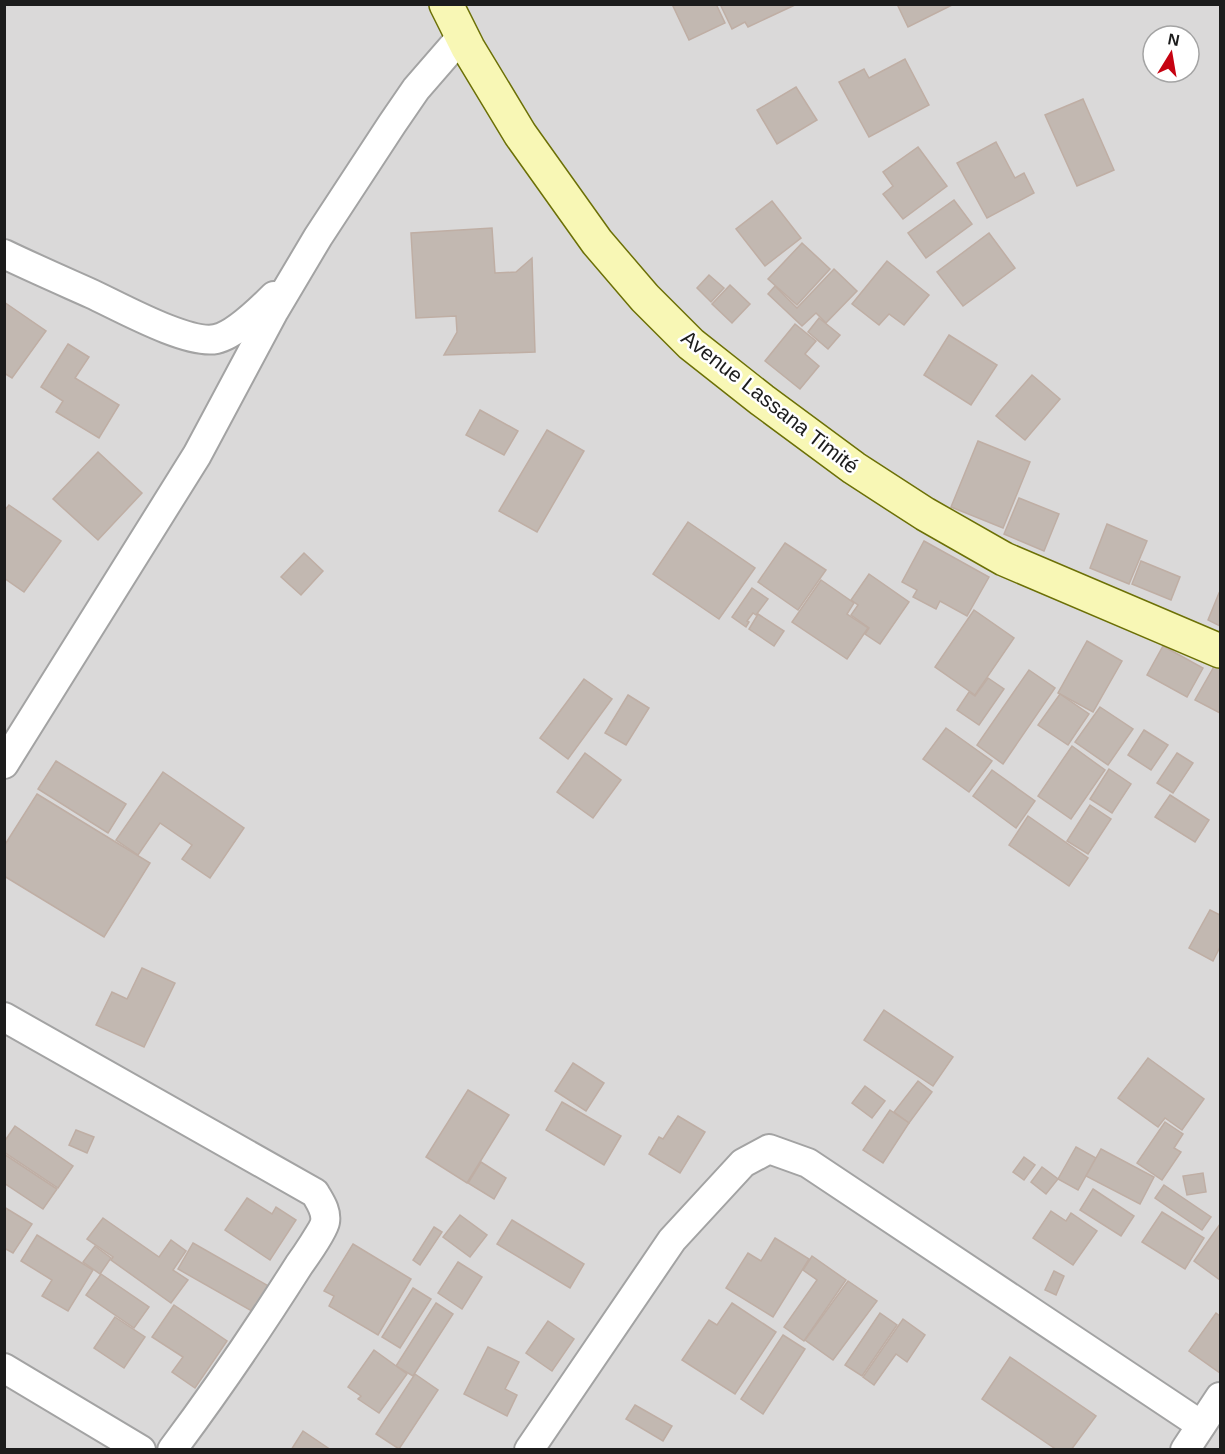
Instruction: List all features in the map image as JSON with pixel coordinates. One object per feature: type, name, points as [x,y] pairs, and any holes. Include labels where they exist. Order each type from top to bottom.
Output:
[{"type":"street","name":"Avenue Lassana Timité","points":[[446,4],[462,36],[520,134],[597,242],[645,298],[691,344],[854,468],[925,514],[1005,559],[1221,651]]},
{"type":"street","points":[[4,764],[196,455],[295,275],[416,89],[462,36]]},
{"type":"street","points":[[4,254],[164,328],[192,338],[216,339],[232,332],[261,310],[295,275]]},
{"type":"street","points":[[4,1017],[315,1193],[324,1207],[325,1224],[274,1305],[172,1449]]},
{"type":"street","points":[[529,1449],[672,1240],[743,1163],[769,1149],[808,1163],[1202,1425]]},
{"type":"street","points":[[4,1368],[141,1449]]},
{"type":"street","points":[[1185,1449],[1221,1397]]},
{"type":"shaded area","points":[[5,5],[1220,5],[1220,1449],[5,1449]]},
{"type":"building","points":[[672,4],[716,4],[725,23],[689,40]]},
{"type":"building","points":[[720,4],[797,4],[748,27],[745,22],[732,29]]},
{"type":"building","points":[[897,4],[954,4],[908,27]]},
{"type":"building","points":[[905,59],[929,105],[869,137],[839,82],[864,69],[869,78]]},
{"type":"building","points":[[796,87],[817,120],[777,144],[757,110]]},
{"type":"building","points":[[1083,99],[1114,170],[1077,186],[1045,115]]},
{"type":"building","points":[[996,142],[1015,178],[1024,173],[1034,193],[987,218],[957,163]]},
{"type":"building","points":[[918,147],[947,186],[903,219],[883,194],[893,186],[883,172]]},
{"type":"building","points":[[954,200],[972,224],[926,258],[908,233]]},
{"type":"building","points":[[772,201],[801,238],[765,266],[736,229]]},
{"type":"building","points":[[492,228],[495,273],[516,272],[532,258],[535,352],[444,355],[457,332],[456,316],[416,318],[411,233]]},
{"type":"building","points":[[989,233],[1015,268],[963,306],[937,272]]},
{"type":"building","points":[[802,243],[830,269],[797,305],[768,279]]},
{"type":"building","points":[[887,261],[929,295],[904,325],[889,314],[879,325],[852,304]]},
{"type":"building","points":[[834,269],[857,291],[826,323],[816,313],[802,326],[768,294],[775,286],[797,308]]},
{"type":"building","points":[[709,275],[724,288],[711,302],[697,288]]},
{"type":"building","points":[[730,285],[750,304],[732,323],[712,304]]},
{"type":"building","points":[[4,302],[46,331],[12,378],[4,373]]},
{"type":"building","points":[[819,318],[840,335],[828,349],[808,332]]},
{"type":"building","points":[[795,324],[816,341],[805,354],[819,366],[800,389],[765,361]]},
{"type":"building","points":[[949,335],[997,365],[971,405],[924,375]]},
{"type":"building","points":[[68,344],[89,357],[75,378],[119,405],[99,438],[56,412],[63,401],[41,387]]},
{"type":"building","points":[[1032,375],[1060,399],[1025,440],[996,416]]},
{"type":"building","points":[[480,410],[518,431],[504,455],[466,435]]},
{"type":"building","points":[[547,430],[584,451],[537,532],[499,511]]},
{"type":"building","points":[[978,441],[1030,462],[1003,528],[951,507]]},
{"type":"building","points":[[98,452],[142,493],[98,540],[53,499]]},
{"type":"building","points":[[1019,498],[1059,514],[1044,551],[1004,534]]},
{"type":"building","points":[[9,505],[61,541],[24,592],[4,578],[4,511]]},
{"type":"building","points":[[688,522],[755,568],[719,619],[653,574]]},
{"type":"building","points":[[1107,524],[1147,541],[1129,584],[1090,568]]},
{"type":"building","points":[[924,541],[989,577],[967,616],[940,601],[936,609],[913,597],[917,590],[902,582]]},
{"type":"building","points":[[785,543],[826,570],[798,610],[758,582]]},
{"type":"building","points":[[304,553],[323,571],[301,595],[281,577]]},
{"type":"building","points":[[1141,561],[1180,577],[1171,600],[1132,584]]},
{"type":"building","points":[[869,574],[909,602],[880,644],[865,634],[869,628],[851,615],[858,605],[851,600]]},
{"type":"building","points":[[821,580],[854,603],[847,614],[868,628],[847,659],[792,622]]},
{"type":"building","points":[[752,588],[768,599],[756,615],[753,613],[746,627],[732,617]]},
{"type":"building","points":[[1220,594],[1220,626],[1208,620]]},
{"type":"building","points":[[974,610],[1014,638],[975,695],[935,667]]},
{"type":"building","points":[[758,614],[784,631],[774,646],[749,629]]},
{"type":"building","points":[[1087,641],[1122,661],[1093,712],[1058,693]]},
{"type":"building","points":[[1163,646],[1203,668],[1187,697],[1147,675]]},
{"type":"building","points":[[1216,663],[1220,666],[1220,713],[1195,700]]},
{"type":"building","points":[[1029,670],[1055,688],[1003,764],[977,745]]},
{"type":"building","points":[[988,678],[1004,689],[979,725],[957,710],[969,692],[975,696]]},
{"type":"building","points":[[584,679],[612,699],[568,759],[540,738]]},
{"type":"building","points":[[1060,694],[1089,714],[1068,745],[1038,725]]},
{"type":"building","points":[[628,695],[649,708],[626,745],[605,733]]},
{"type":"building","points":[[1100,707],[1133,729],[1108,765],[1075,742]]},
{"type":"building","points":[[946,728],[992,761],[969,792],[923,759]]},
{"type":"building","points":[[1144,730],[1168,745],[1151,770],[1128,755]]},
{"type":"building","points":[[1072,746],[1105,770],[1071,819],[1038,796]]},
{"type":"building","points":[[585,753],[621,780],[593,818],[557,792]]},
{"type":"building","points":[[1177,753],[1193,763],[1173,793],[1157,783]]},
{"type":"building","points":[[56,761],[126,804],[108,833],[38,789]]},
{"type":"building","points":[[1109,769],[1131,784],[1112,813],[1090,799]]},
{"type":"building","points":[[992,770],[1035,801],[1016,828],[973,796]]},
{"type":"building","points":[[163,772],[244,828],[210,878],[182,859],[192,845],[160,823],[138,855],[116,840]]},
{"type":"building","points":[[37,794],[150,863],[104,937],[4,876],[4,846]]},
{"type":"building","points":[[1170,795],[1209,820],[1195,842],[1155,817]]},
{"type":"building","points":[[1090,805],[1111,819],[1088,854],[1067,841]]},
{"type":"building","points":[[1028,816],[1088,858],[1069,886],[1009,845]]},
{"type":"building","points":[[1210,910],[1220,915],[1220,947],[1213,961],[1189,948]]},
{"type":"building","points":[[142,968],[175,983],[144,1047],[96,1025],[112,992],[127,999]]},
{"type":"building","points":[[884,1010],[953,1057],[933,1086],[864,1040]]},
{"type":"building","points":[[1148,1058],[1204,1099],[1182,1130],[1165,1118],[1158,1127],[1118,1098]]},
{"type":"building","points":[[573,1063],[604,1083],[586,1111],[555,1091]]},
{"type":"building","points":[[918,1081],[932,1092],[909,1123],[894,1112]]},
{"type":"building","points":[[865,1086],[885,1101],[872,1118],[852,1103]]},
{"type":"building","points":[[468,1090],[509,1115],[467,1183],[426,1157]]},
{"type":"building","points":[[562,1102],[621,1136],[604,1165],[546,1130]]},
{"type":"building","points":[[890,1110],[909,1123],[883,1163],[863,1150]]},
{"type":"building","points":[[678,1116],[705,1132],[680,1173],[649,1154],[659,1137],[663,1139]]},
{"type":"building","points":[[1165,1122],[1183,1134],[1174,1148],[1181,1152],[1162,1180],[1137,1163]]},
{"type":"building","points":[[15,1126],[73,1166],[58,1188],[4,1152],[4,1142]]},
{"type":"building","points":[[76,1130],[94,1137],[87,1153],[69,1145]]},
{"type":"building","points":[[1076,1147],[1096,1158],[1078,1190],[1058,1179]]},
{"type":"building","points":[[1101,1149],[1154,1177],[1140,1204],[1086,1176]]},
{"type":"building","points":[[4,1154],[57,1189],[43,1209],[4,1183]]},
{"type":"building","points":[[1024,1157],[1035,1165],[1024,1180],[1013,1172]]},
{"type":"building","points":[[481,1162],[506,1178],[494,1199],[468,1183]]},
{"type":"building","points":[[1042,1167],[1058,1179],[1046,1194],[1031,1182]]},
{"type":"building","points":[[1203,1173],[1206,1192],[1187,1195],[1183,1176]]},
{"type":"building","points":[[1164,1185],[1211,1217],[1202,1230],[1155,1198]]},
{"type":"building","points":[[1093,1189],[1134,1216],[1121,1236],[1080,1210]]},
{"type":"building","points":[[247,1198],[272,1214],[276,1207],[296,1220],[270,1260],[225,1230]]},
{"type":"building","points":[[4,1207],[32,1224],[13,1253],[4,1248]]},
{"type":"building","points":[[1051,1211],[1066,1221],[1071,1213],[1097,1231],[1073,1265],[1033,1238]]},
{"type":"building","points":[[1162,1212],[1204,1238],[1185,1269],[1142,1242]]},
{"type":"building","points":[[460,1215],[487,1235],[470,1257],[443,1237]]},
{"type":"building","points":[[103,1218],[159,1257],[171,1240],[186,1251],[173,1270],[188,1280],[171,1303],[111,1260],[113,1257],[87,1239]]},
{"type":"building","points":[[512,1220],[584,1264],[570,1288],[497,1244]]},
{"type":"building","points":[[1220,1224],[1220,1280],[1194,1261]]},
{"type":"building","points":[[434,1227],[442,1232],[420,1265],[413,1260]]},
{"type":"building","points":[[37,1235],[93,1270],[68,1311],[42,1296],[52,1280],[21,1261]]},
{"type":"building","points":[[775,1238],[809,1259],[773,1317],[726,1288],[748,1253],[761,1261]]},
{"type":"building","points":[[193,1243],[272,1288],[257,1314],[178,1269]]},
{"type":"building","points":[[353,1244],[411,1279],[378,1335],[329,1306],[334,1296],[324,1291]]},
{"type":"building","points":[[95,1246],[111,1258],[100,1274],[83,1262]]},
{"type":"building","points":[[812,1256],[846,1280],[804,1341],[784,1327],[817,1280],[803,1270]]},
{"type":"building","points":[[458,1262],[482,1277],[462,1309],[438,1293]]},
{"type":"building","points":[[1054,1271],[1064,1276],[1056,1295],[1045,1290]]},
{"type":"building","points":[[101,1274],[149,1307],[134,1328],[86,1295]]},
{"type":"building","points":[[848,1281],[877,1301],[833,1360],[805,1340]]},
{"type":"building","points":[[413,1288],[431,1299],[400,1348],[382,1337]]},
{"type":"building","points":[[436,1303],[453,1314],[413,1376],[396,1366]]},
{"type":"building","points":[[732,1303],[776,1332],[735,1394],[682,1360],[709,1320],[717,1325]]},
{"type":"building","points":[[174,1305],[227,1341],[195,1388],[172,1372],[183,1357],[152,1337]]},
{"type":"building","points":[[880,1313],[897,1325],[862,1376],[845,1365]]},
{"type":"building","points":[[1216,1313],[1220,1316],[1220,1373],[1189,1351]]},
{"type":"building","points":[[115,1317],[145,1337],[124,1368],[94,1348]]},
{"type":"building","points":[[903,1319],[925,1335],[907,1362],[896,1354],[874,1385],[863,1377]]},
{"type":"building","points":[[548,1321],[574,1339],[552,1371],[526,1353]]},
{"type":"building","points":[[783,1335],[805,1349],[763,1414],[741,1399]]},
{"type":"building","points":[[488,1347],[519,1362],[505,1389],[517,1395],[507,1416],[464,1394]]},
{"type":"building","points":[[374,1350],[407,1374],[379,1413],[358,1399],[361,1396],[348,1387]]},
{"type":"building","points":[[1010,1357],[1096,1416],[1071,1450],[1057,1450],[982,1399]]},
{"type":"building","points":[[415,1374],[438,1390],[399,1449],[376,1434]]},
{"type":"building","points":[[635,1405],[672,1426],[663,1441],[626,1419]]},
{"type":"building","points":[[303,1431],[331,1450],[291,1450]]}]
